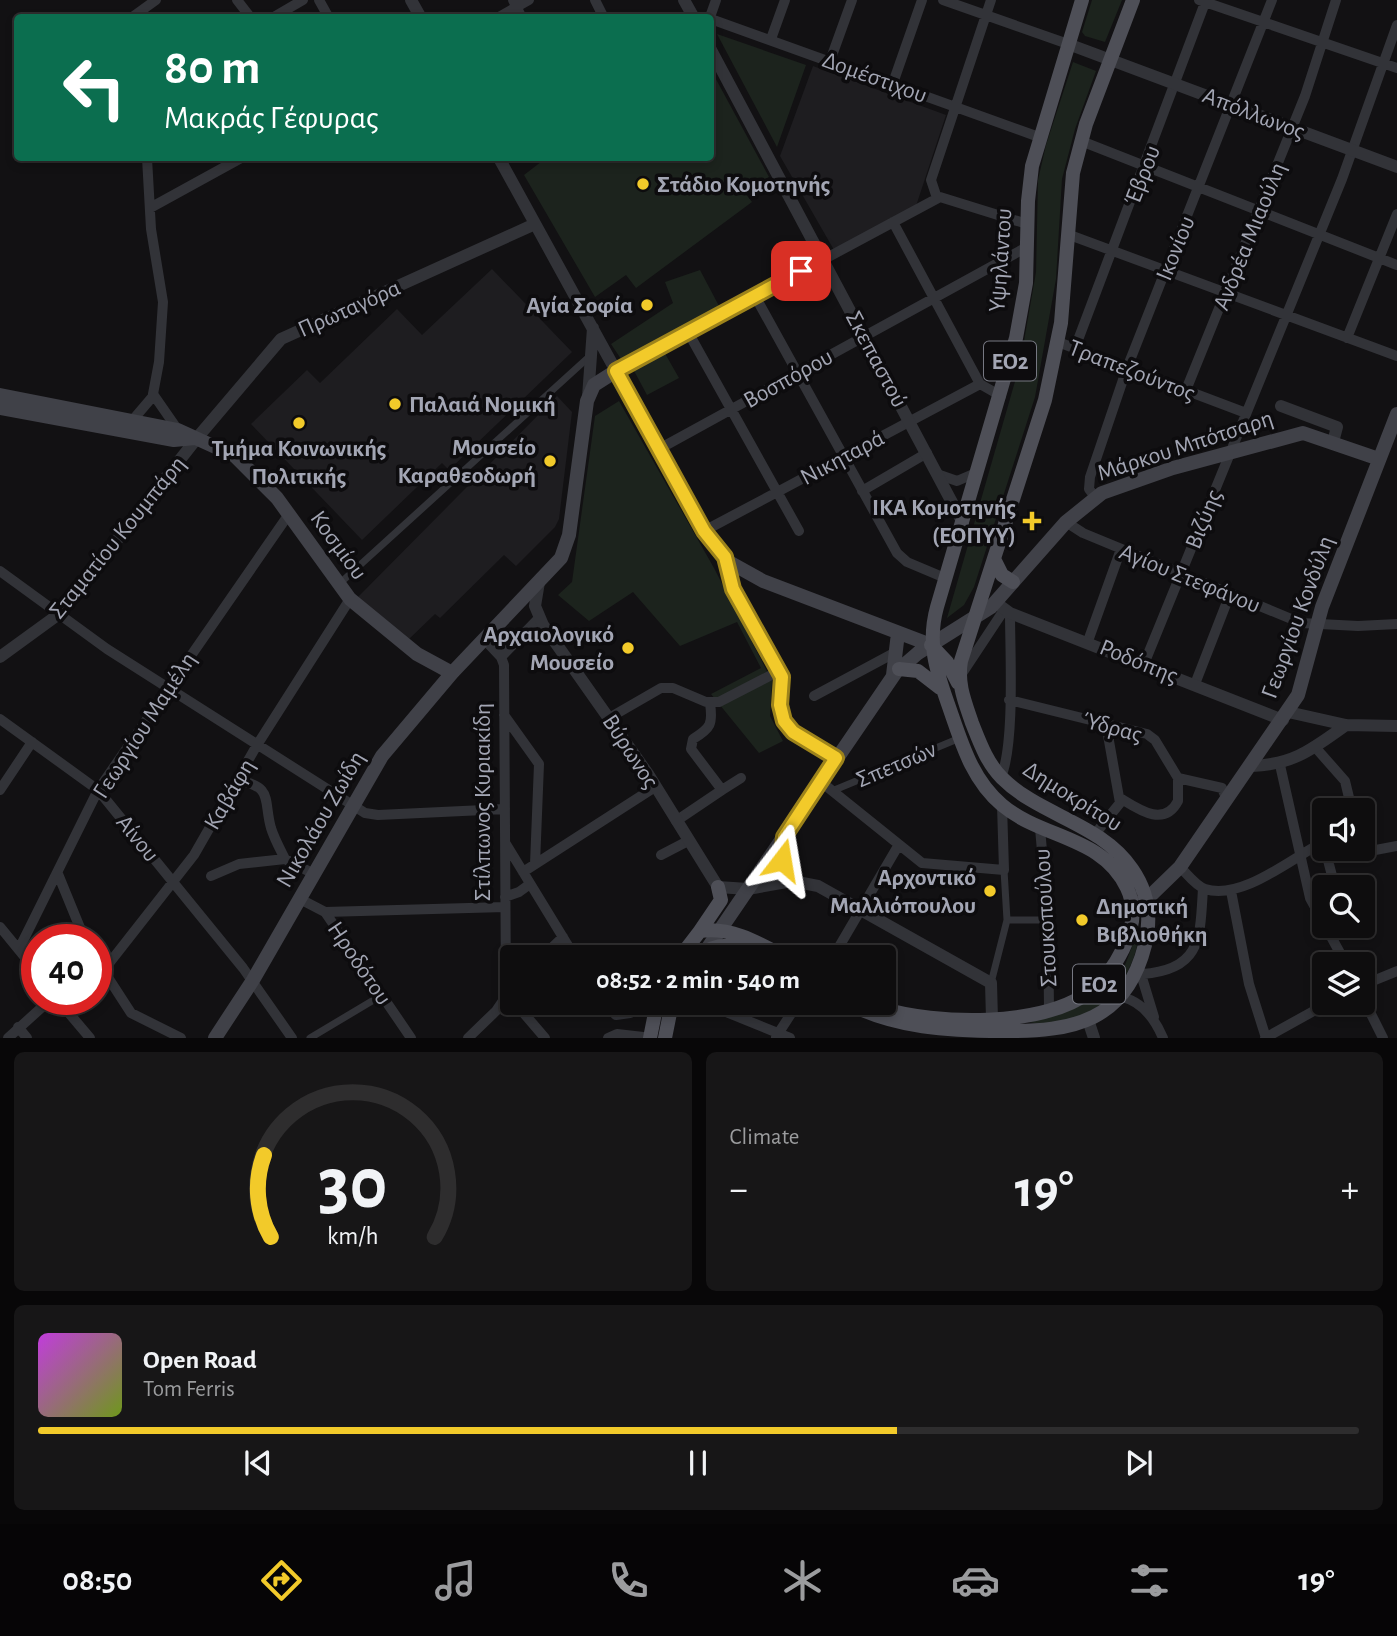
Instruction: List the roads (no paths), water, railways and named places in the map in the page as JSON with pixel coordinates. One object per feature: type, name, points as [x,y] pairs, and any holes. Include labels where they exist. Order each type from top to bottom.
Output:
[{"type":"main road","name":"Υψηλάντου","points":[[931,645],[934,615],[1001,396],[1024,298],[1030,179],[1039,137],[1082,0]]},
{"type":"main road","name":"ΕΟ2","points":[[960,684],[961,661],[1045,400],[1058,342],[1065,285],[1070,186],[1081,141],[1133,0]]},
{"type":"main road","points":[[484,639],[561,558],[567,544],[587,401],[594,385],[616,371],[704,531],[725,557],[739,569],[763,581],[931,645]]},
{"type":"main road","name":"Κοσμίου","points":[[0,396],[178,430],[220,447],[243,462],[289,514],[350,599],[417,654],[452,673]]},
{"type":"main road","name":"Κοσμίου","points":[[0,408],[174,440],[197,438]]},
{"type":"main road","name":"Γεωργίου Κονδύλη","points":[[1132,904],[1147,899],[1180,867],[1286,716],[1304,677],[1316,625],[1397,414]]},
{"type":"main road","name":"Μάρκου Μπότσαρη","points":[[896,672],[931,645],[975,617],[1003,608],[1013,582],[1066,522],[1095,497],[1173,468],[1303,433],[1379,460]]},
{"type":"main road","points":[[995,561],[1002,575],[1013,582]]},
{"type":"main road","points":[[708,945],[784,837],[826,786],[836,758],[896,672],[898,633]]},
{"type":"main road","name":"Νικολάου Ζωίδη","points":[[215,1038],[253,980],[387,750],[484,639]]},
{"type":"main road","name":"Δημοκρίτου","points":[[875,1015],[908,1025],[992,1029],[1054,1028],[1088,1020],[1122,997],[1140,972],[1148,929],[1147,899],[1126,860],[1095,834],[1026,796],[1001,777],[982,748],[960,684],[931,645]]},
{"type":"main road","name":"Δημοκρίτου","points":[[896,1010],[992,1029],[1084,996],[1106,977],[1130,931],[1132,904],[1122,877],[1104,857],[1082,844],[1040,828],[1002,805],[975,773],[944,692],[931,645]]},
{"type":"main road","points":[[896,672],[912,669],[925,675],[944,692]]},
{"type":"main road","points":[[689,945],[721,900],[718,887]]},
{"type":"main road","points":[[700,931],[720,930],[761,945]]},
{"type":"main road","points":[[651,1037],[655,1015]]},
{"type":"main road","points":[[665,1038],[670,1015]]},
{"type":"main road","points":[[1025,1038],[1054,1028]]},
{"type":"street","points":[[237,0],[248,14]]},
{"type":"street","points":[[279,14],[303,0]]},
{"type":"street","points":[[514,3],[529,0]]},
{"type":"street","points":[[771,39],[785,0]]},
{"type":"street","points":[[830,61],[852,0]]},
{"type":"street","points":[[893,83],[922,0]]},
{"type":"street","points":[[943,0],[1068,44]]},
{"type":"street","points":[[937,198],[931,180],[991,0]]},
{"type":"street","name":"Ικονίου","points":[[1095,497],[1089,489],[1090,477],[1127,368],[1233,105],[1272,0]]},
{"type":"street","name":"Ανδρέα Μιαούλη","points":[[1186,390],[1292,128],[1336,0]]},
{"type":"street","points":[[136,14],[152,1]]},
{"type":"street","points":[[1204,1],[1397,68]]},
{"type":"street","name":"Έβρου","points":[[1075,348],[1177,85],[1204,1]]},
{"type":"street","name":"Δομέστιχου","points":[[714,19],[1039,137]]},
{"type":"street","name":"Βιζύης","points":[[1144,664],[1320,234],[1397,25]]},
{"type":"street","name":"Απόλλωνος","points":[[1068,44],[1397,167]]},
{"type":"street","name":"Σκεπαστού","points":[[714,55],[866,336],[963,523]]},
{"type":"street","points":[[1081,141],[1397,265]]},
{"type":"street","points":[[131,422],[154,395],[163,302],[150,208],[147,161]]},
{"type":"street","points":[[150,208],[236,161]]},
{"type":"street","points":[[501,161],[616,371],[937,198],[944,196],[1027,224]]},
{"type":"street","points":[[1347,338],[1397,214]]},
{"type":"street","points":[[893,222],[980,384],[1001,396]]},
{"type":"street","name":"Πρωταγόρα","points":[[197,438],[287,335],[535,224]]},
{"type":"street","points":[[1067,234],[1397,356]]},
{"type":"street","name":"Βοσπόρου","points":[[659,449],[1027,247]]},
{"type":"street","points":[[755,296],[901,558],[945,578]]},
{"type":"street","points":[[587,401],[593,328]]},
{"type":"street","points":[[688,332],[799,531]]},
{"type":"street","name":"Τραπεζούντος","points":[[1058,342],[1246,413]]},
{"type":"street","points":[[338,585],[591,355]]},
{"type":"street","name":"Νικηταρά","points":[[704,531],[980,384]]},
{"type":"street","points":[[154,395],[178,430]]},
{"type":"street","points":[[1281,406],[1337,427],[1333,442]]},
{"type":"street","name":"Σταματίου Κουμπάρη","points":[[0,657],[59,614],[197,438]]},
{"type":"street","points":[[862,491],[927,453]]},
{"type":"street","points":[[937,474],[957,481],[978,471]]},
{"type":"street","name":"Γεωργίου Μαμέλη","points":[[19,949],[98,790],[289,514]]},
{"type":"street","name":"Αγίου Στεφάνου","points":[[1066,522],[1083,533],[1297,622],[1316,625],[1397,624]]},
{"type":"street","points":[[1088,641],[1121,549]]},
{"type":"street","points":[[725,557],[733,589],[784,683],[780,705],[784,721],[793,732],[836,758]]},
{"type":"street","points":[[0,571],[167,688],[365,813],[378,816],[505,808]]},
{"type":"street","points":[[484,639],[501,657],[539,618],[534,602],[539,582]]},
{"type":"street","points":[[1195,684],[1230,594]]},
{"type":"street","name":"Καβάφη","points":[[112,960],[194,855],[257,745],[350,599]]},
{"type":"street","points":[[960,684],[1003,608]]},
{"type":"street","points":[[1001,777],[1006,760],[1009,700],[1003,608]]},
{"type":"street","name":"Ροδόπης","points":[[1003,608],[1195,684],[1286,716],[1346,725],[1397,726]]},
{"type":"street","name":"Βύρωνος","points":[[539,618],[655,787],[718,887]]},
{"type":"street","points":[[814,695],[896,652]]},
{"type":"street","name":"Στίλπωνος Κυριακίδη","points":[[501,657],[505,902],[508,945]]},
{"type":"street","points":[[609,718],[665,688],[710,703],[722,700],[779,671]]},
{"type":"street","name":"Ύδρας","points":[[1009,700],[1150,735],[1178,778]]},
{"type":"street","points":[[710,703],[712,722],[709,729],[693,739],[691,749],[722,790]]},
{"type":"street","points":[[504,715],[538,761],[535,864]]},
{"type":"street","name":"Αίνου","points":[[0,719],[98,790],[253,980],[292,1038]]},
{"type":"street","points":[[1095,834],[1120,803],[1106,724]]},
{"type":"street","points":[[1252,766],[1280,765],[1315,747],[1346,725]]},
{"type":"street","name":"Σπετσών","points":[[826,786],[960,738]]},
{"type":"street","points":[[0,790],[32,742]]},
{"type":"street","points":[[1315,747],[1345,781],[1349,798]]},
{"type":"street","points":[[1280,765],[1312,902]]},
{"type":"street","points":[[676,821],[741,778]]},
{"type":"street","points":[[1120,799],[1151,815],[1165,813],[1178,801],[1178,778],[1222,788],[1227,801]]},
{"type":"street","points":[[236,780],[252,783],[267,796],[271,828],[285,859]]},
{"type":"street","points":[[826,786],[898,846],[929,865],[1004,870]]},
{"type":"street","points":[[523,872],[655,787]]},
{"type":"street","points":[[992,1029],[991,984],[1007,920],[1002,805]]},
{"type":"street","name":"Στουκοπούλου","points":[[1040,828],[1048,920],[1049,1009]]},
{"type":"street","points":[[781,883],[784,837]]},
{"type":"street","points":[[662,855],[688,841]]},
{"type":"street","points":[[505,842],[568,945]]},
{"type":"street","points":[[840,945],[898,846]]},
{"type":"street","points":[[1375,846],[1397,846]]},
{"type":"street","points":[[1180,867],[1203,888],[1231,891],[1278,869],[1300,854],[1312,851]]},
{"type":"street","points":[[211,876],[239,864],[285,859],[314,874]]},
{"type":"street","points":[[58,874],[78,924]]},
{"type":"street","points":[[718,887],[748,890],[781,883],[807,883],[831,891],[991,984]]},
{"type":"street","points":[[325,912],[505,902],[530,884]]},
{"type":"street","points":[[1163,1038],[1140,972],[1169,971],[1180,965],[1199,940],[1203,888]]},
{"type":"street","points":[[1231,891],[1249,984],[1266,1037],[1312,1012]]},
{"type":"street","name":"Ηροδότου","points":[[300,899],[325,912],[411,1038]]},
{"type":"street","points":[[1007,920],[1048,920]]},
{"type":"street","points":[[0,928],[21,952]]},
{"type":"street","points":[[555,945],[563,937]]},
{"type":"street","points":[[1375,980],[1397,971]]},
{"type":"street","points":[[112,990],[131,1013],[181,1038]]},
{"type":"street","points":[[310,1038],[382,995]]},
{"type":"street","points":[[1122,997],[1134,1001],[1154,1018]]},
{"type":"street","points":[[468,1038],[500,1007]]},
{"type":"street","points":[[8,1038],[32,1015]]},
{"type":"street","points":[[71,1015],[90,1038]]},
{"type":"street","points":[[527,1015],[545,1038]]},
{"type":"street","points":[[616,1015],[613,1036],[651,1037]]},
{"type":"street","points":[[732,1015],[782,1036],[792,1015]]},
{"type":"street","points":[[1371,1015],[1382,1038]]},
{"type":"street","points":[[1088,1020],[1094,1038]]},
{"type":"street","points":[[18,1027],[27,1038]]},
{"type":"place","name":"Στάδιο Κομοτηνής","points":[[643,184]]},
{"type":"place","name":"Αγία Σοφία","points":[[647,305]]},
{"type":"place","name":"Παλαιά Νομική","points":[[395,404]]},
{"type":"place","name":"Τμήμα Κοινωνικής Πολιτικής","points":[[299,423]]},
{"type":"place","name":"Μουσείο Καραθεοδωρή","points":[[550,461]]},
{"type":"place","name":"ΙΚΑ Κομοτηνής (ΕΟΠΥΥ)","points":[[1032,521]]},
{"type":"place","name":"Αρχαιολογικό Μουσείο","points":[[628,648]]},
{"type":"place","name":"Αρχοντικό Μαλλιόπουλου","points":[[990,891]]},
{"type":"place","name":"Δημοτική Βιβλιοθήκη","points":[[1082,920]]}]
